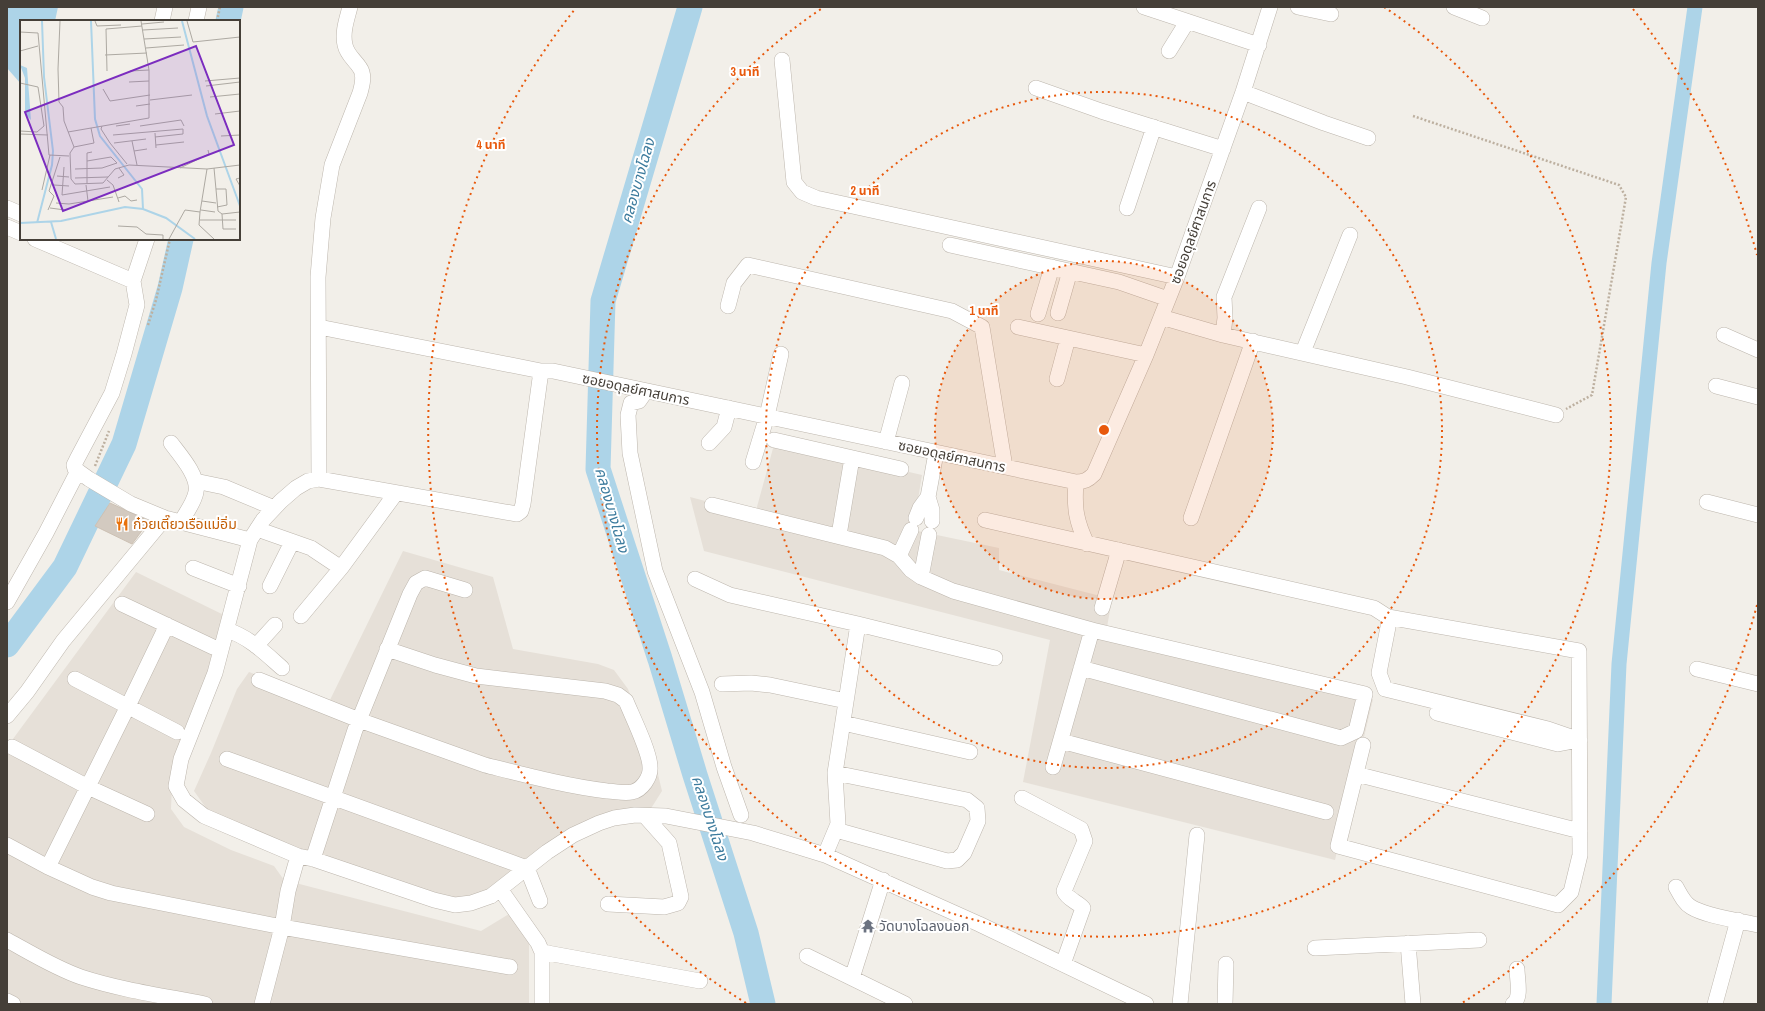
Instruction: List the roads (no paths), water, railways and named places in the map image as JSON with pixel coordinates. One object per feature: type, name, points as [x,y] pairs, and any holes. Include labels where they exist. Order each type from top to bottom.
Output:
[{"type":"street","points":[[162,20],[165,7]]},
{"type":"street","points":[[196,20],[199,7]]},
{"type":"street","points":[[319,479],[318,277],[323,218],[332,165],[360,93],[363,81],[361,69],[349,55],[345,44],[344,29],[350,7]]},
{"type":"street","points":[[1144,7],[1259,45]]},
{"type":"street","name":"ซอยอดุลย์ศาสนการ","points":[[319,327],[644,390],[1076,482],[1089,479],[1094,474],[1161,318],[1243,92],[1270,7]]},
{"type":"street","points":[[1298,7],[1331,14]]},
{"type":"street","points":[[1454,7],[1482,18]]},
{"type":"street","points":[[1169,51],[1187,22]]},
{"type":"street","points":[[782,60],[794,182],[802,192],[816,198],[1177,276]]},
{"type":"street","points":[[1036,88],[1223,148]]},
{"type":"street","points":[[1243,92],[1368,138]]},
{"type":"street","points":[[1127,208],[1154,127]]},
{"type":"street","points":[[7,208],[20,214]]},
{"type":"street","points":[[1223,335],[1225,318],[1224,297],[1260,208]]},
{"type":"street","points":[[7,227],[20,233]]},
{"type":"street","points":[[1303,352],[1350,235]]},
{"type":"street","points":[[37,240],[133,280]]},
{"type":"street","points":[[146,240],[133,280],[137,305],[112,393],[74,465],[84,475],[132,504],[165,518],[180,523],[292,542],[311,548],[341,568]]},
{"type":"street","points":[[950,244],[1129,285],[1168,299]]},
{"type":"street","points":[[728,306],[734,282],[748,265],[952,311],[982,327],[1005,467]]},
{"type":"street","points":[[1038,314],[1052,267]]},
{"type":"street","points":[[1058,313],[1070,271]]},
{"type":"street","points":[[1161,318],[1223,335],[1303,352],[1556,415]]},
{"type":"street","points":[[1018,327],[1146,355]]},
{"type":"street","points":[[1724,335],[1758,350]]},
{"type":"street","points":[[1057,379],[1068,338]]},
{"type":"street","points":[[1191,518],[1253,341]]},
{"type":"street","points":[[753,462],[767,416],[781,354]]},
{"type":"street","points":[[547,371],[521,511],[516,514],[319,479],[308,481],[296,488],[274,508],[254,535],[215,673],[181,759],[176,786],[184,800],[204,816],[298,856],[313,859],[434,900],[455,905],[472,903],[491,896],[573,835],[614,818],[666,816],[724,826],[776,839],[825,855],[884,880],[1146,1004]]},
{"type":"street","points":[[886,442],[902,383]]},
{"type":"street","points":[[1716,386],[1758,397]]},
{"type":"street","points":[[644,390],[639,401],[631,403],[628,415],[630,453],[655,570],[702,692],[724,767],[741,815]]},
{"type":"street","points":[[709,444],[720,434],[724,427],[729,408]]},
{"type":"street","points":[[774,440],[901,469]]},
{"type":"street","points":[[171,443],[188,465],[195,481],[196,491],[191,505],[180,523]]},
{"type":"street","points":[[899,556],[920,508],[928,497],[936,453]]},
{"type":"street","points":[[839,536],[852,458]]},
{"type":"street","points":[[7,602],[46,534],[84,475]]},
{"type":"street","points":[[195,481],[224,487],[274,508]]},
{"type":"street","points":[[1076,482],[1075,513],[1087,544]]},
{"type":"street","points":[[301,616],[341,568],[396,493]]},
{"type":"street","points":[[920,577],[931,528],[932,510],[928,497]]},
{"type":"street","points":[[1707,502],[1758,516]]},
{"type":"street","points":[[712,505],[885,548],[899,556],[911,570],[920,577],[953,591],[1092,630],[1365,694],[1356,731],[1341,738],[1082,668]]},
{"type":"street","points":[[7,716],[27,692],[63,641],[165,518]]},
{"type":"street","points":[[985,520],[1374,608],[1388,616],[1579,651],[1580,855],[1571,892],[1558,905],[1338,846],[1362,745]]},
{"type":"street","points":[[270,586],[292,542]]},
{"type":"street","points":[[1102,608],[1119,550]]},
{"type":"street","points":[[192,568],[239,586]]},
{"type":"street","points":[[313,859],[359,720],[387,649],[416,583],[425,578],[465,590]]},
{"type":"street","points":[[695,579],[730,595],[858,624],[994,658]]},
{"type":"street","points":[[122,604],[213,647]]},
{"type":"street","points":[[1388,616],[1388,627],[1379,673],[1385,689],[1548,729],[1580,740]]},
{"type":"street","points":[[825,855],[838,824],[835,773],[844,723],[858,624]]},
{"type":"street","points":[[48,867],[167,625]]},
{"type":"street","points":[[256,646],[276,625]]},
{"type":"street","points":[[227,630],[236,633],[256,646],[282,668]]},
{"type":"street","points":[[1053,767],[1092,630]]},
{"type":"street","points":[[258,680],[359,720],[485,765],[584,788],[633,792],[644,784],[649,775],[650,767],[648,756],[626,701],[618,695],[605,691],[476,676],[434,666],[387,649]]},
{"type":"street","points":[[1697,669],[1758,684]]},
{"type":"street","points":[[75,679],[178,732]]},
{"type":"street","points":[[722,684],[770,684],[846,701]]},
{"type":"street","points":[[1437,714],[1558,744],[1580,740]]},
{"type":"street","points":[[844,723],[970,752]]},
{"type":"street","points":[[1061,741],[1326,812]]},
{"type":"street","points":[[12,747],[88,787],[147,814]]},
{"type":"street","points":[[227,759],[527,868],[540,901]]},
{"type":"street","points":[[835,773],[967,800],[977,808],[978,821],[964,853],[957,860],[947,861],[836,830]]},
{"type":"street","points":[[1356,774],[1580,831]]},
{"type":"street","points":[[1022,798],[1081,829],[1083,833],[1084,841],[1064,891],[1065,895],[1080,904],[1083,908],[1063,964]]},
{"type":"street","points":[[608,904],[664,907],[678,903],[681,897],[669,843],[645,816]]},
{"type":"street","points":[[1180,1004],[1197,835]]},
{"type":"street","points":[[7,845],[48,867],[92,887],[111,893],[282,927],[510,967]]},
{"type":"street","points":[[262,1004],[282,927],[288,891],[298,856]]},
{"type":"street","points":[[852,978],[884,880]]},
{"type":"street","points":[[1676,887],[1683,899],[1691,907],[1702,912],[1758,925]]},
{"type":"street","points":[[500,889],[538,943],[542,952],[542,1004]]},
{"type":"street","points":[[1715,1004],[1738,920]]},
{"type":"street","points":[[7,940],[61,969],[81,977],[101,983],[205,1004]]},
{"type":"street","points":[[1316,948],[1479,940]]},
{"type":"street","points":[[1408,943],[1413,1004]]},
{"type":"street","points":[[542,952],[700,981]]},
{"type":"street","points":[[807,956],[905,1004]]},
{"type":"street","points":[[1225,1004],[1226,964]]},
{"type":"street","points":[[1513,1004],[1516,1002],[1518,996],[1517,969]]},
{"type":"street","points":[[7,1001],[13,1004]]},
{"type":"water","points":[[7,7],[58,7],[55,20],[20,20],[20,83],[7,68]]},
{"type":"waterway","points":[[228,20],[231,7]]},
{"type":"waterway","name":"คลองบางโฉลง","points":[[690,7],[603,301],[598,469],[660,659],[695,775],[746,933],[763,1004]]},
{"type":"waterway","points":[[1604,1004],[1619,664],[1659,263],[1695,7]]},
{"type":"waterway","points":[[7,645],[65,567],[124,444],[170,288],[181,240]]},
{"type":"place","name":"ก๋วยเตี๊ยวเรือแม่อิ่ม","points":[[122,524]]},
{"type":"place","name":"วัดบางโฉลงนอก","points":[[868,926]]}]
